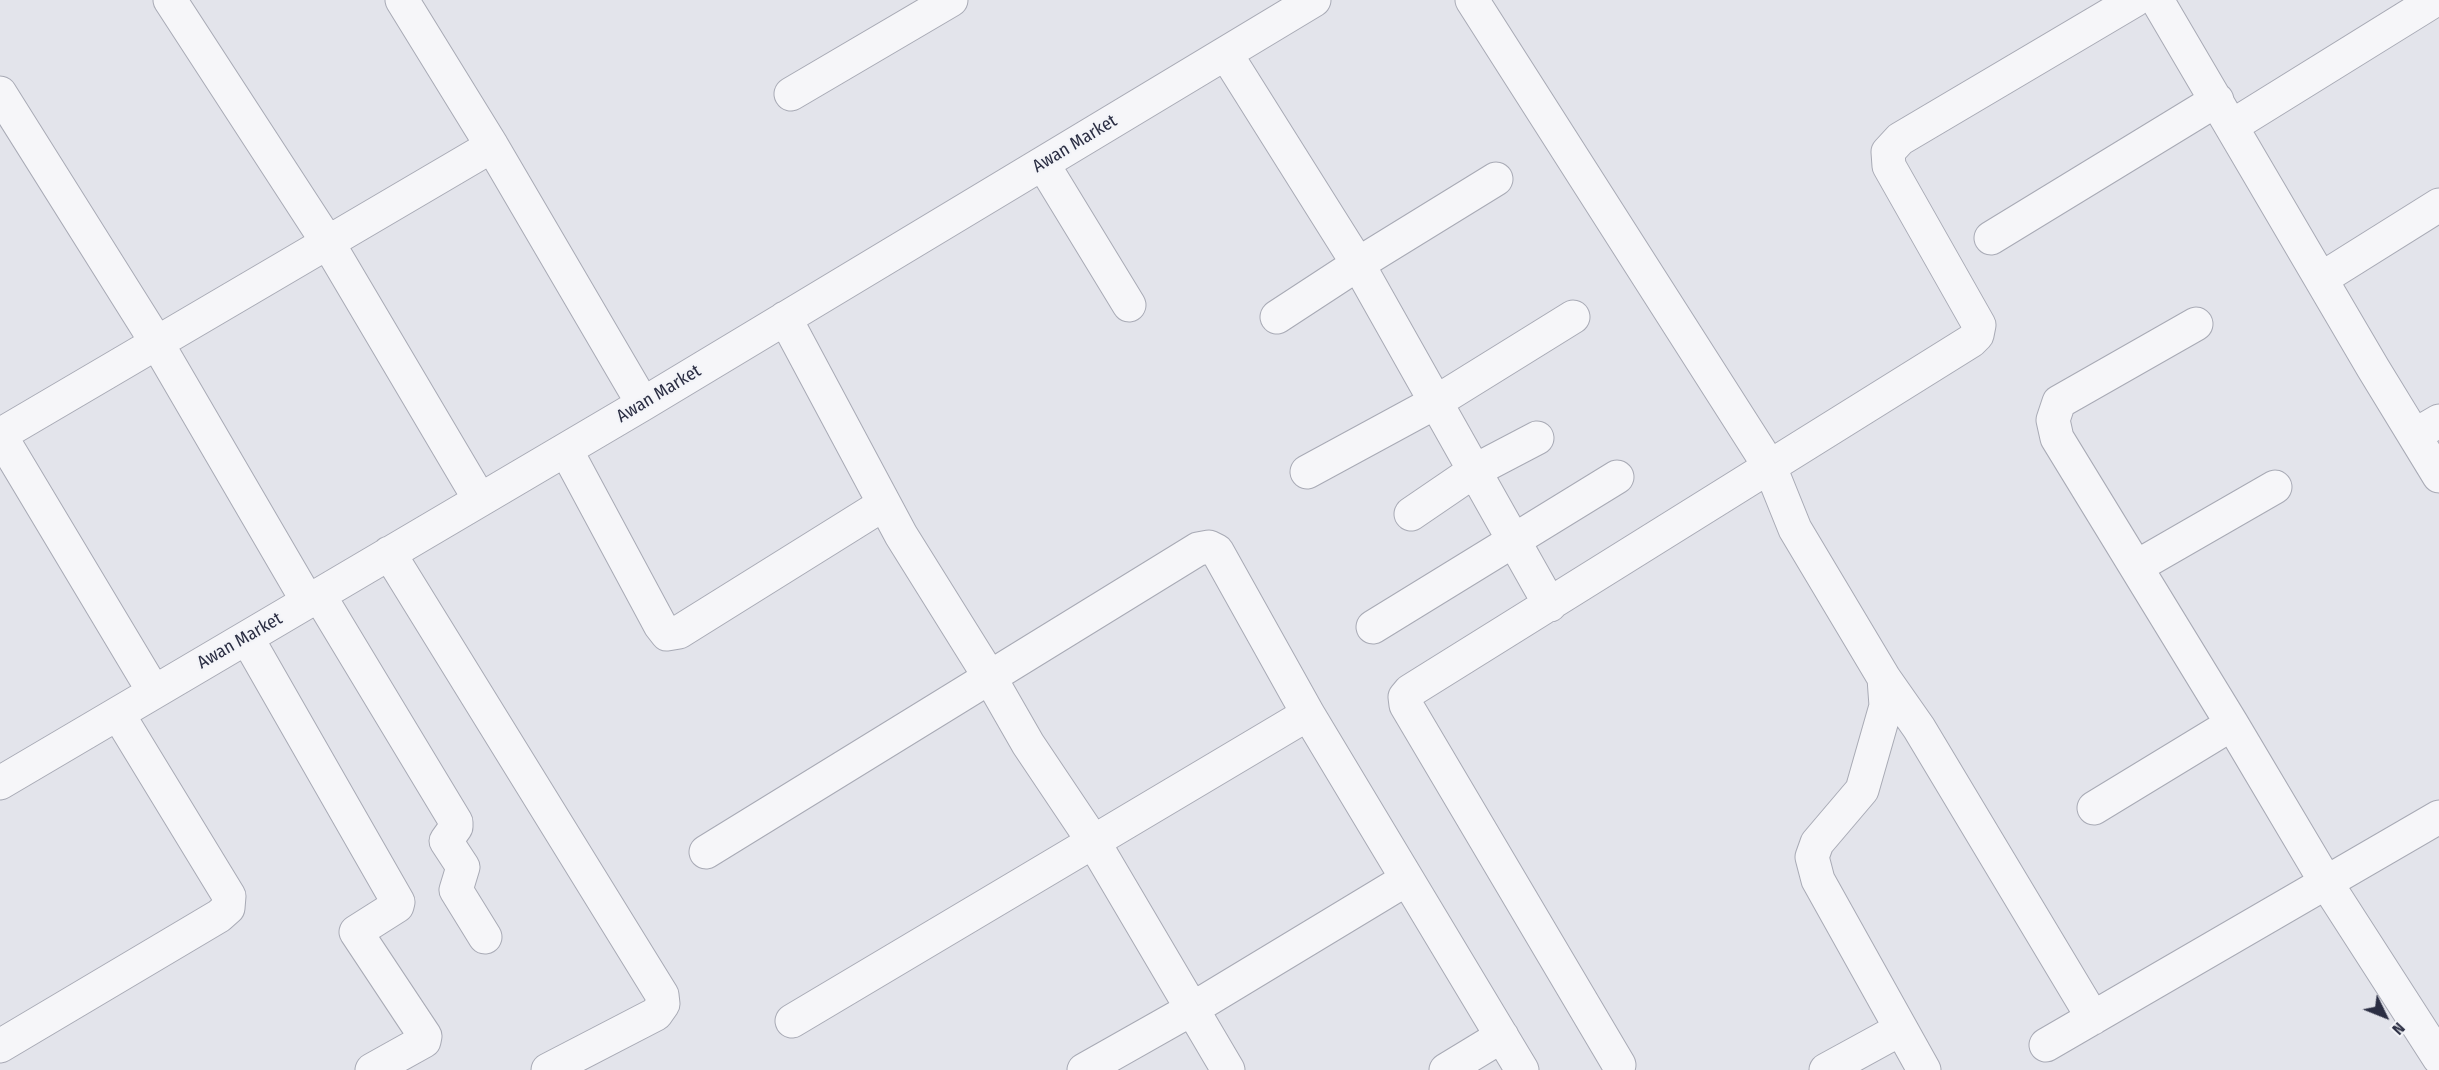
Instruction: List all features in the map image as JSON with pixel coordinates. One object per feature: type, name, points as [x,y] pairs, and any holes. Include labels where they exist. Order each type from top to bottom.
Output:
[{"type":"street","points":[[170,0],[328,243],[480,500]]},
{"type":"street","points":[[402,0],[492,146],[643,404]]},
{"type":"street","points":[[791,94],[951,0]]},
{"type":"street","name":"Awan Market","points":[[0,783],[566,450],[1314,0]]},
{"type":"street","points":[[1472,0],[1770,467],[1795,529],[1884,678],[1919,728],[2093,1018]]},
{"type":"street","points":[[1619,1065],[1406,705],[1405,697],[1410,691],[1971,341],[1977,335],[1979,325],[1889,166],[1888,152],[1900,139],[2135,0]]},
{"type":"street","points":[[2157,0],[2373,368],[2427,428],[2439,476]]},
{"type":"street","points":[[1991,238],[2435,0]]},
{"type":"street","points":[[1226,54],[1358,264],[1550,605]]},
{"type":"street","points":[[0,93],[313,598],[456,822],[456,827],[446,840],[464,867],[456,890],[485,937]]},
{"type":"street","points":[[154,692],[0,435],[492,146]]},
{"type":"street","points":[[1043,164],[1129,305]]},
{"type":"street","points":[[1277,317],[1496,179]]},
{"type":"street","points":[[2321,279],[2439,205]]},
{"type":"street","points":[[1307,472],[1436,402],[1573,317]]},
{"type":"street","points":[[785,318],[884,504],[1028,744],[1093,841],[1228,1070]]},
{"type":"street","points":[[2196,324],[2060,402],[2053,420],[2057,438],[2232,724],[2326,884],[2439,1058],[2419,1070]]},
{"type":"street","points":[[1411,514],[1474,471],[1537,438]]},
{"type":"street","points":[[566,450],[660,625],[667,634],[679,632],[884,504]]},
{"type":"street","points":[[1373,627],[1617,477]]},
{"type":"street","points":[[2136,567],[2275,487]]},
{"type":"street","points":[[706,852],[1198,549],[1209,547],[1217,551],[1308,714],[1522,1070]]},
{"type":"street","points":[[390,553],[662,995],[663,1004],[656,1014],[548,1070]]},
{"type":"street","points":[[247,638],[398,902],[397,906],[356,932],[425,1036],[424,1041],[372,1070]]},
{"type":"street","points":[[1884,678],[1886,706],[1862,790],[1818,843],[1812,857],[1818,880],[1924,1070]]},
{"type":"street","points":[[0,1046],[219,916],[228,908],[229,896],[118,714]]},
{"type":"street","points":[[792,1021],[1308,714]]},
{"type":"street","points":[[2094,808],[2232,724]]},
{"type":"street","points":[[2046,1045],[2439,817]]},
{"type":"street","points":[[1084,1070],[1192,1009],[1407,879]]},
{"type":"street","points":[[1826,1070],[1901,1029]]},
{"type":"street","points":[[1446,1070],[1502,1036]]}]
